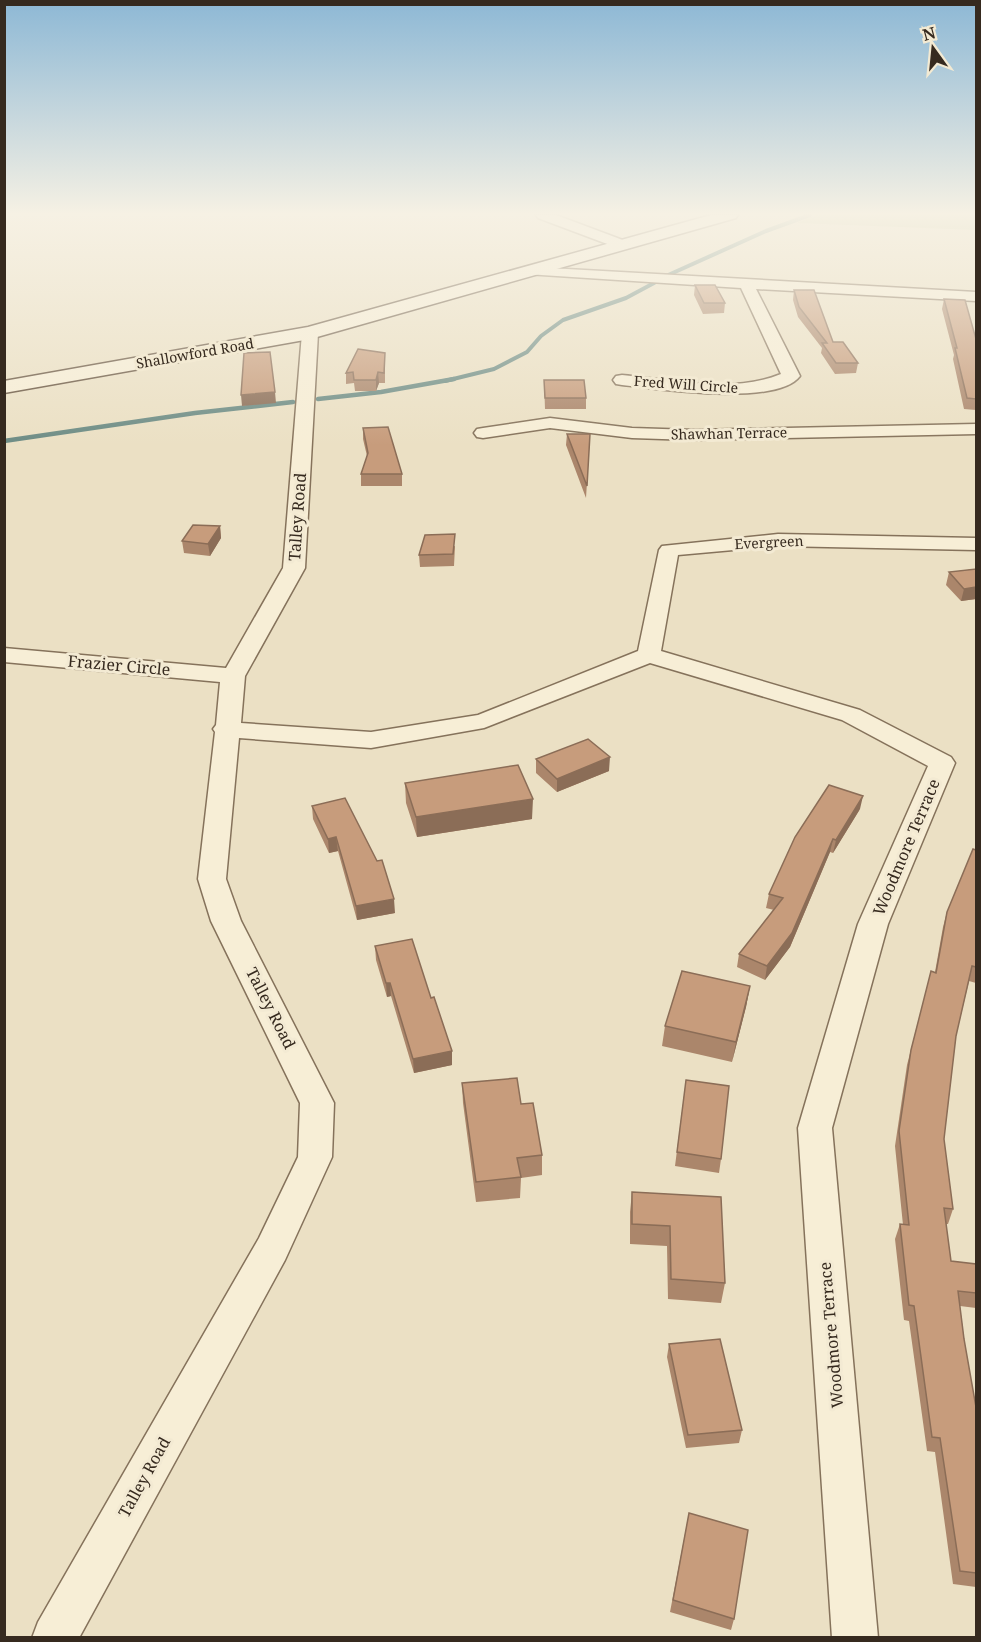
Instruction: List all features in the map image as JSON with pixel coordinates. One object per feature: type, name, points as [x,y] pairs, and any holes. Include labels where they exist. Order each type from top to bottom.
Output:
[{"type":"street","name":"Shallowford Road","points":[[4,387],[310,333],[457,292]]},
{"type":"street","name":"Fred Will Circle","points":[[622,380],[737,388],[777,384],[791,376],[750,292]]},
{"type":"street","points":[[873,292],[976,297]]},
{"type":"street","name":"Talley Road","points":[[54,1638],[272,1249],[315,1157],[317,1103],[226,921],[212,879],[225,729],[233,676],[294,568],[310,333]]},
{"type":"street","name":"Shawhan Terrace","points":[[483,433],[550,423],[632,433],[693,435],[976,429]]},
{"type":"street","name":"Evergreen","points":[[649,655],[669,550],[778,540],[976,544]]},
{"type":"street","name":"Frazier Circle","points":[[4,655],[233,676]]},
{"type":"street","points":[[225,729],[371,740],[484,721],[649,655]]},
{"type":"street","name":"Woodmore Terrace","points":[[649,655],[851,715],[942,763],[873,924],[815,1128],[855,1638]]},
{"type":"building","points":[[698,292],[719,292],[725,303],[704,303]]},
{"type":"building","points":[[794,292],[815,292],[833,342],[843,342],[858,363],[836,363],[822,343],[827,343],[799,307]]},
{"type":"building","points":[[944,299],[965,300],[976,339],[976,399],[967,398]]},
{"type":"building","points":[[358,349],[385,353],[384,373],[378,372],[376,380],[354,380],[353,372],[346,373]]},
{"type":"building","points":[[270,352],[275,392],[241,395],[244,353]]},
{"type":"building","points":[[544,380],[584,380],[586,398],[545,398]]},
{"type":"building","points":[[388,427],[402,474],[361,474],[368,453],[363,428]]},
{"type":"building","points":[[567,434],[590,434],[587,486]]},
{"type":"building","points":[[193,525],[220,526],[208,544],[182,541]]},
{"type":"building","points":[[455,534],[453,554],[419,555],[425,535]]},
{"type":"building","points":[[976,569],[976,587],[964,589],[949,572]]},
{"type":"building","points":[[588,739],[610,757],[557,779],[536,759]]},
{"type":"building","points":[[518,765],[533,799],[416,817],[405,783]]},
{"type":"building","points":[[829,785],[863,796],[836,840],[833,839],[792,933],[767,966],[739,954],[783,898],[769,894],[795,837]]},
{"type":"building","points":[[345,798],[377,861],[382,860],[394,899],[356,906],[336,837],[328,839],[312,806]]},
{"type":"building","points":[[973,849],[976,850],[976,967],[972,966],[956,1036],[944,1139],[953,1209],[944,1208],[951,1261],[976,1264],[976,1293],[958,1291],[976,1407],[976,1573],[960,1571],[940,1438],[932,1437],[914,1306],[909,1305],[900,1224],[909,1225],[899,1131],[911,1050],[931,971],[936,973],[947,912]]},
{"type":"building","points":[[412,939],[431,998],[434,997],[452,1051],[413,1059],[390,983],[386,983],[375,946]]},
{"type":"building","points":[[682,971],[750,986],[736,1042],[665,1026]]},
{"type":"building","points":[[517,1078],[521,1104],[533,1103],[542,1155],[517,1158],[521,1177],[476,1182],[462,1083]]},
{"type":"building","points":[[686,1080],[729,1086],[721,1159],[677,1152]]},
{"type":"building","points":[[632,1192],[721,1197],[725,1283],[671,1279],[670,1226],[632,1224]]},
{"type":"building","points":[[720,1339],[742,1430],[688,1435],[669,1344]]},
{"type":"building","points":[[689,1513],[748,1530],[734,1619],[673,1600]]},
{"type":"waterway","points":[[451,380],[494,369],[527,352],[541,336],[563,320],[638,292]]},
{"type":"waterway","points":[[318,399],[381,392],[451,380]]},
{"type":"waterway","points":[[445,381],[451,380]]},
{"type":"waterway","points":[[4,441],[195,413],[293,402]]}]
